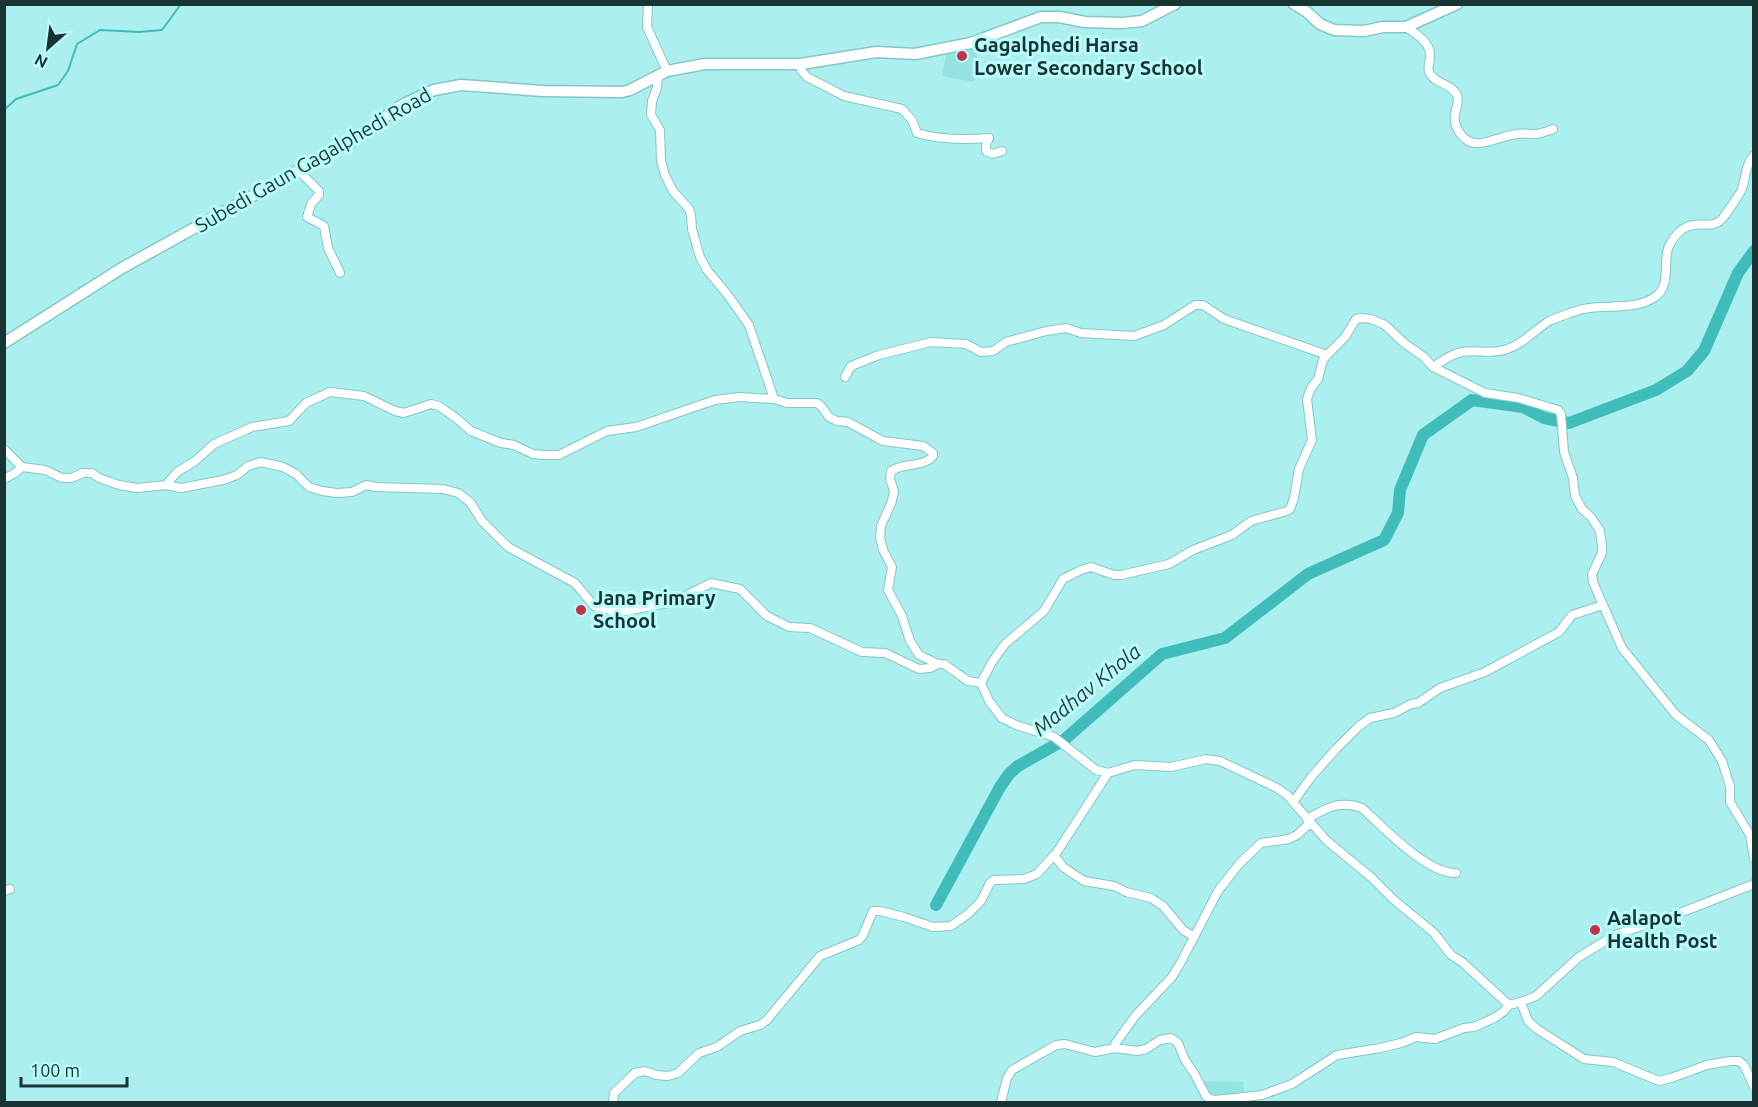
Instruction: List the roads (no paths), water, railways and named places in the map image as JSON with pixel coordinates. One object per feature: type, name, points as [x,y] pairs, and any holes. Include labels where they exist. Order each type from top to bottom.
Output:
[{"type":"street","points":[[648,4],[647,27],[662,74],[652,101],[651,115],[660,130],[665,175],[673,191],[689,209],[700,257],[707,270],[728,294],[749,325],[774,399]]},
{"type":"street","name":"Subedi Gaun Gagalphedi Road","points":[[4,343],[122,268],[368,132],[390,112],[434,90],[461,85],[543,92],[622,92],[662,74],[705,64],[801,64],[876,52],[915,54],[971,43],[1041,17],[1113,23],[1142,21],[1175,4]]},
{"type":"street","points":[[1294,4],[1320,24],[1334,30],[1364,31],[1383,27],[1406,27],[1457,4]]},
{"type":"street","points":[[1406,27],[1426,43],[1430,53],[1428,69],[1432,78],[1456,93],[1458,98],[1454,114],[1455,124],[1470,142],[1480,144],[1503,136],[1518,133],[1537,134],[1553,129]]},
{"type":"street","points":[[801,64],[801,70],[807,77],[844,96],[902,109],[912,120],[917,133],[931,137],[962,140],[989,138],[986,151],[993,154],[1002,151]]},
{"type":"street","points":[[1434,367],[1452,354],[1463,351],[1505,350],[1515,346],[1551,320],[1583,309],[1621,307],[1654,298],[1659,293],[1666,275],[1666,258],[1669,247],[1682,228],[1689,225],[1715,224],[1722,220],[1742,190],[1746,170],[1754,154]]},
{"type":"street","points":[[300,169],[319,191],[319,195],[311,204],[307,217],[324,225],[328,248],[340,273]]},
{"type":"street","points":[[845,376],[851,366],[879,355],[931,342],[966,344],[981,352],[993,351],[1006,342],[1016,339],[1066,328],[1081,333],[1134,336],[1164,325],[1195,305],[1203,305],[1224,319],[1327,355]]},
{"type":"street","points":[[981,683],[1005,644],[1044,611],[1063,579],[1091,567],[1114,575],[1121,575],[1169,564],[1193,550],[1232,535],[1251,521],[1290,509],[1299,469],[1312,440],[1307,399],[1311,388],[1318,378],[1323,360],[1345,337],[1356,319],[1371,319],[1385,325],[1434,367],[1485,393],[1518,398],[1558,410],[1561,414],[1564,452],[1573,478],[1575,496],[1582,509],[1591,517],[1600,531],[1602,553],[1592,574],[1593,582],[1622,648],[1676,715],[1709,740],[1718,754],[1727,772],[1730,802],[1750,835],[1754,858]]},
{"type":"street","points":[[166,485],[177,472],[195,461],[214,444],[252,427],[289,421],[306,403],[330,392],[364,396],[404,413],[431,404],[439,406],[471,431],[533,454],[543,455],[559,455],[607,431],[636,427],[715,400],[739,397],[774,399],[787,403],[817,403],[829,417],[837,421],[848,422],[883,441],[922,446],[933,453],[933,456],[926,462],[903,466],[891,471],[890,479],[894,491],[881,526],[880,537],[883,550],[892,567],[888,590],[902,616],[910,640],[919,654],[938,664]]},
{"type":"street","points":[[4,449],[22,466],[45,470],[62,478],[92,473],[119,485],[137,488],[166,485],[181,488],[223,480],[261,462],[283,467],[296,474],[309,487],[338,493],[352,492],[366,485],[443,489],[458,493],[470,502],[482,521],[508,547],[574,583],[594,606],[620,612],[673,602],[711,583],[740,589],[767,616],[789,627],[810,628],[862,652],[885,653],[919,669],[944,664],[968,681],[981,683]]},
{"type":"street","points":[[4,478],[15,473],[22,466]]},
{"type":"street","points":[[1293,802],[1312,776],[1350,734],[1370,718],[1394,713],[1418,703],[1440,688],[1485,672],[1559,632],[1572,615],[1603,605]]},
{"type":"street","points":[[981,683],[989,701],[1002,718],[1054,737],[1096,770],[1108,773],[1135,765],[1171,767],[1214,759],[1268,783],[1287,795],[1326,840],[1434,933],[1452,955],[1509,1005]]},
{"type":"street","points":[[613,1102],[614,1093],[635,1074],[645,1071],[668,1076],[678,1073],[699,1053],[717,1047],[740,1031],[760,1025],[767,1020],[820,956],[859,940],[873,911],[904,917],[933,927],[951,926],[981,901],[990,883],[994,880],[1030,877],[1037,874],[1054,855],[1108,773]]},
{"type":"street","points":[[1115,1048],[1115,1044],[1136,1015],[1172,977],[1218,891],[1239,864],[1261,843],[1289,839],[1297,835],[1308,821],[1338,804],[1353,805],[1362,808],[1415,856],[1441,871],[1456,873]]},
{"type":"street","points":[[1054,855],[1063,867],[1084,881],[1114,886],[1156,901],[1183,930],[1194,938]]},
{"type":"street","points":[[1001,1102],[1007,1078],[1012,1070],[1056,1044],[1065,1044],[1095,1052],[1115,1048],[1142,1050],[1160,1040],[1171,1038],[1179,1043],[1185,1060],[1210,1100],[1262,1095],[1292,1084],[1337,1055],[1380,1048],[1416,1037],[1436,1039],[1464,1028],[1474,1027],[1494,1018],[1509,1005],[1536,996],[1579,957],[1615,935],[1754,884]]},
{"type":"street","points":[[1521,1002],[1528,1021],[1584,1059],[1613,1062],[1659,1081],[1707,1065],[1730,1060],[1739,1061],[1744,1065],[1754,1087]]},
{"type":"waterway","points":[[4,110],[16,99],[58,85],[68,71],[77,44],[100,30],[139,32],[162,30],[181,4]]},
{"type":"waterway","name":"Madhav Khola","points":[[936,905],[1000,787],[1018,766],[1064,740],[1162,654],[1225,638],[1308,574],[1384,540],[1398,513],[1400,490],[1423,435],[1472,400],[1523,407],[1544,418],[1569,423],[1656,390],[1687,371],[1704,351],[1738,273],[1754,251]]},
{"type":"place","name":"Gagalphedi Harsa Lower Secondary School","points":[[962,56]]},
{"type":"place","name":"Jana Primary School","points":[[581,610]]},
{"type":"place","name":"Aalapot Health Post","points":[[1595,930]]}]
